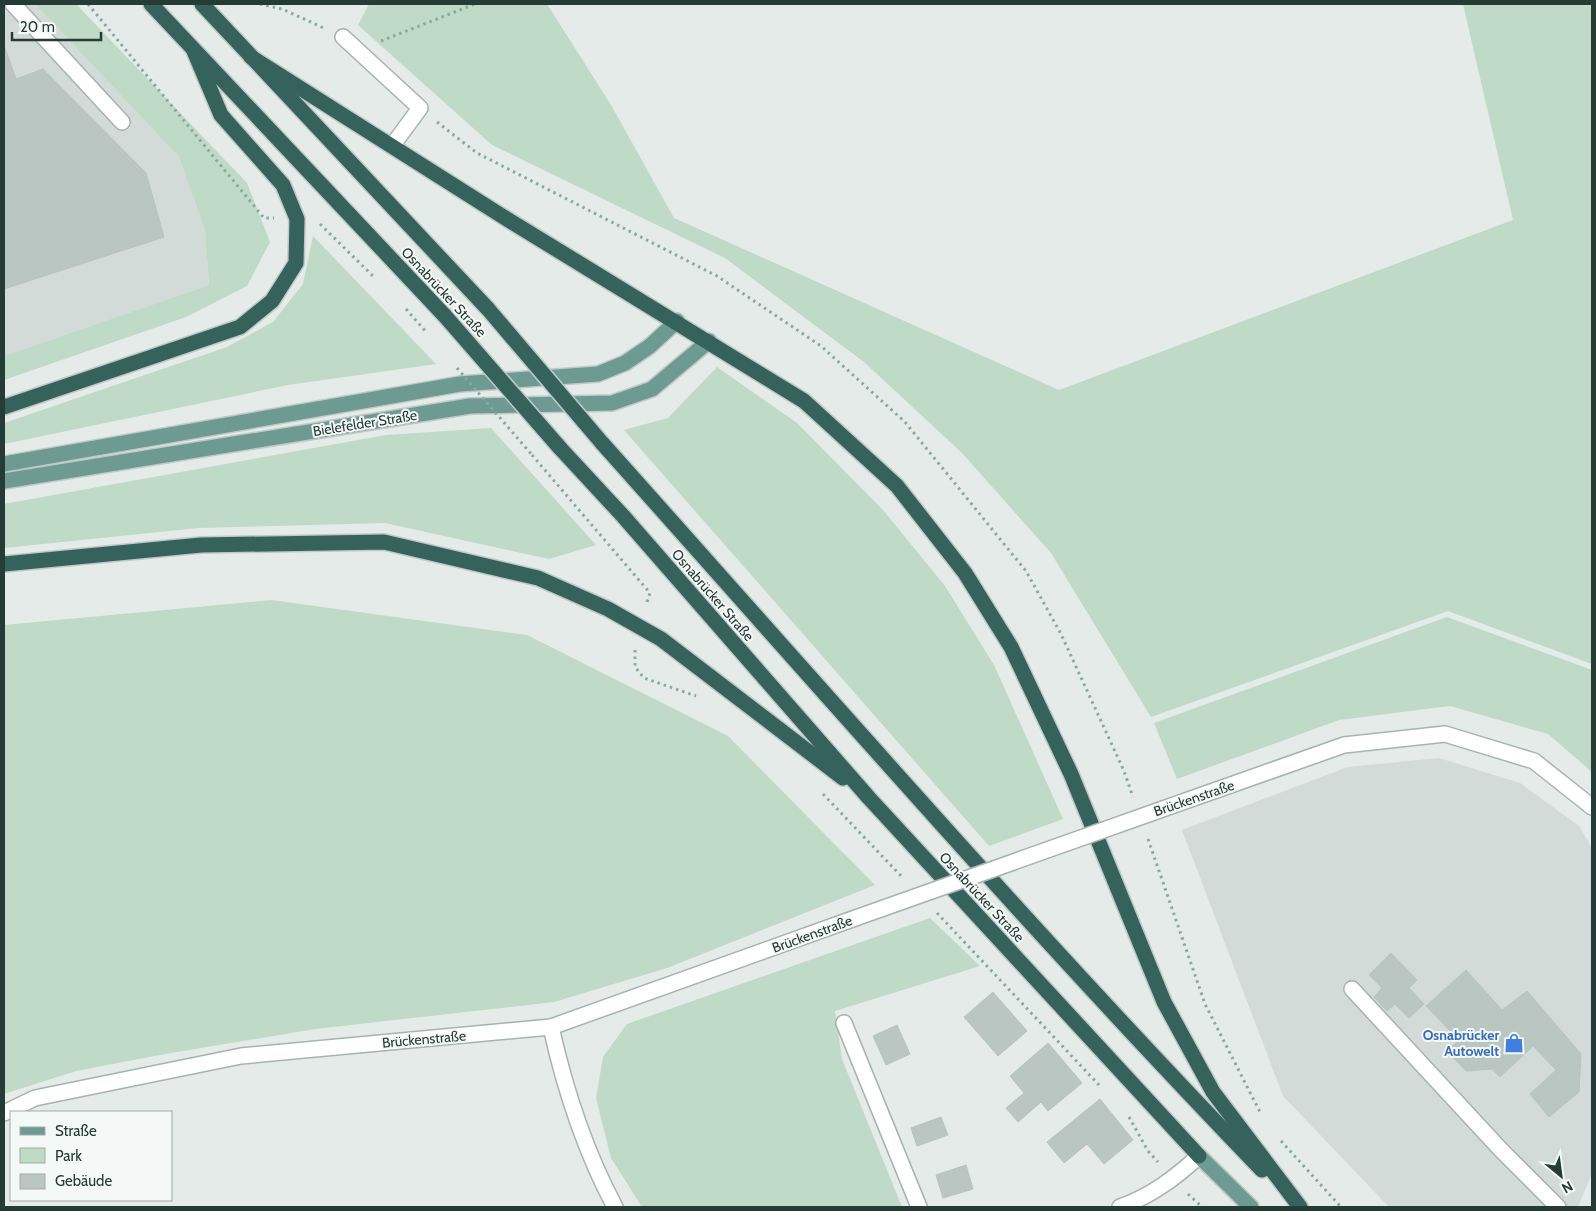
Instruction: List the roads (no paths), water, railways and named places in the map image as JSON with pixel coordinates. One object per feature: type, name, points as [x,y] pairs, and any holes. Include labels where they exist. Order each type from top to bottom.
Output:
[{"type":"highway","name":"Osnabrücker Straße","points":[[151,4],[445,316],[560,448],[623,516],[869,798],[1199,1156]]},
{"type":"highway","name":"Osnabrücker Straße","points":[[202,4],[488,309],[602,443],[913,791],[1197,1103],[1299,1207]]},
{"type":"highway","points":[[4,407],[240,327],[272,301],[296,263],[297,219],[283,185],[222,115],[194,51]]},
{"type":"highway","points":[[251,57],[804,401],[897,486],[965,573],[1011,647],[1071,774],[1164,1002],[1213,1092],[1299,1207]]},
{"type":"highway","points":[[4,564],[202,545],[384,542],[538,578],[608,608],[661,639],[869,798]]},
{"type":"main road","name":"Bielefelder Straße","points":[[4,464],[460,384],[598,374],[625,363],[677,321]]},
{"type":"main road","name":"Bielefelder Straße","points":[[4,481],[470,406],[612,402],[652,389],[709,341]]},
{"type":"main road","name":"Osnabrücker Straße","points":[[1199,1156],[1252,1207]]},
{"type":"street","points":[[13,4],[122,122]]},
{"type":"street","points":[[343,37],[360,50],[420,108],[392,146]]},
{"type":"street","name":"Brückenstraße","points":[[4,1113],[35,1098],[241,1056],[550,1027],[1344,745],[1445,734],[1534,761],[1592,807]]},
{"type":"street","points":[[1352,989],[1496,1144],[1558,1207]]},
{"type":"street","points":[[844,1023],[919,1207]]},
{"type":"street","points":[[550,1027],[561,1074],[597,1173],[615,1207]]},
{"type":"street","points":[[1120,1207],[1138,1200],[1174,1179],[1199,1156]]},
{"type":"place","name":"Osnabrücker Autowelt","points":[[1514,1043]]}]
